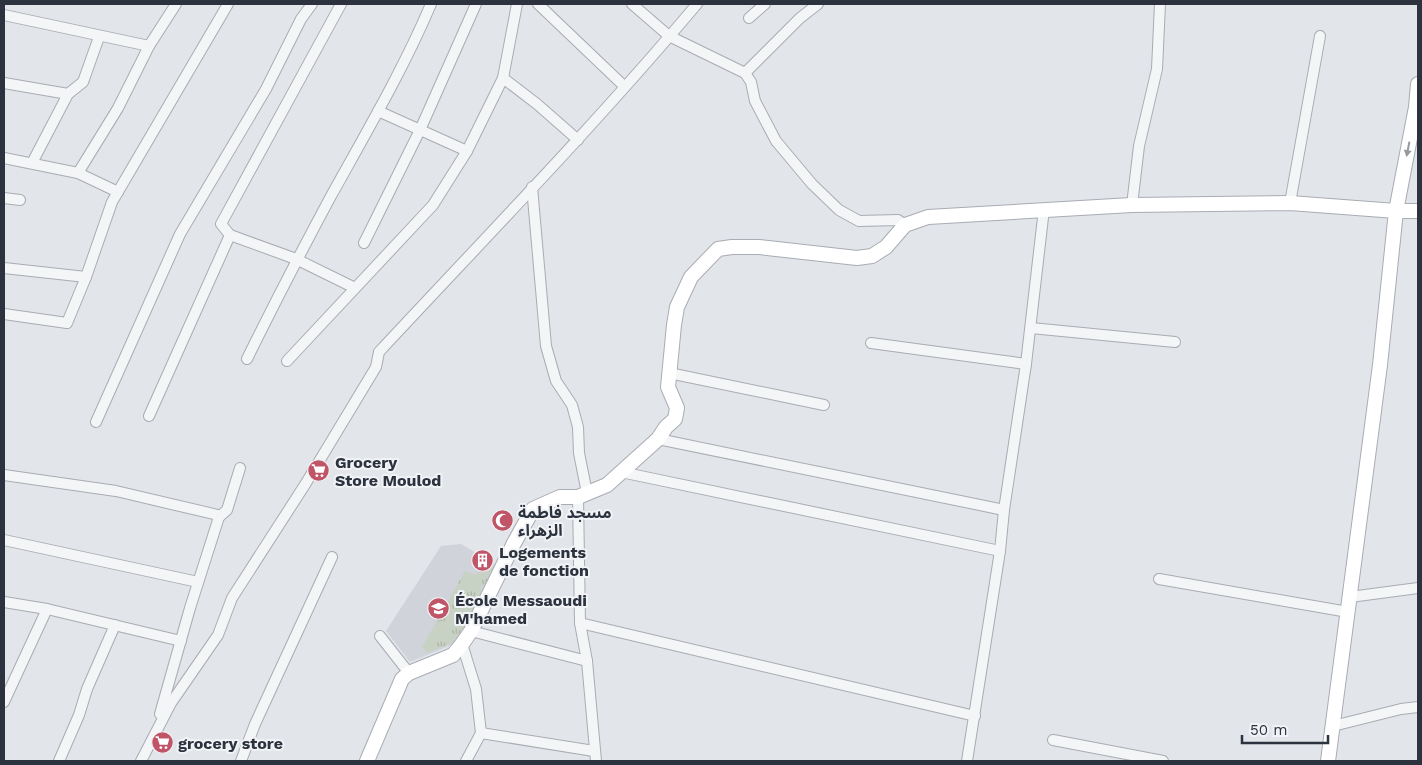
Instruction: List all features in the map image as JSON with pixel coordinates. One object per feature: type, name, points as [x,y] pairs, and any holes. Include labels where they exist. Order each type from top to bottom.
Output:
[{"type":"street","points":[[78,173],[118,108],[149,46],[176,4]]},
{"type":"street","points":[[4,314],[67,323],[86,277],[112,202],[228,4]]},
{"type":"street","points":[[96,422],[180,234],[266,88],[301,19],[312,4]]},
{"type":"street","points":[[341,4],[221,224],[230,235],[296,260],[355,288]]},
{"type":"street","points":[[247,359],[296,260],[421,29],[431,4]]},
{"type":"street","points":[[364,243],[420,130],[476,4]]},
{"type":"street","points":[[287,360],[433,205],[467,151],[503,78],[516,4]]},
{"type":"street","points":[[538,4],[624,86]]},
{"type":"street","points":[[632,4],[669,36],[745,73],[751,82],[755,101],[776,141],[812,184],[839,210],[859,221],[898,220],[905,225]]},
{"type":"street","points":[[141,761],[171,703],[218,635],[232,598],[306,483],[376,367],[380,352],[532,187],[578,140],[697,4]]},
{"type":"street","points":[[749,18],[765,4]]},
{"type":"street","points":[[745,73],[800,18],[818,4]]},
{"type":"street","points":[[1132,205],[1139,146],[1156,69],[1160,4]]},
{"type":"street","points":[[4,15],[149,46]]},
{"type":"street","points":[[32,163],[68,94],[83,82],[99,36]]},
{"type":"street","points":[[1290,203],[1320,36]]},
{"type":"street","points":[[503,78],[538,104],[578,140]]},
{"type":"street","points":[[4,83],[68,94]]},
{"type":"street","points":[[1328,761],[1380,365],[1396,211],[1416,107],[1418,84]]},
{"type":"street","points":[[378,111],[467,151]]},
{"type":"street","points":[[4,158],[78,173],[118,192]]},
{"type":"street","points":[[481,733],[595,756],[586,660],[580,623],[582,495],[578,426],[572,405],[556,381],[546,346],[532,187]]},
{"type":"street","points":[[4,198],[20,200]]},
{"type":"street","points":[[366,761],[402,679],[409,673],[453,655],[471,631],[514,543],[533,509],[560,498],[582,495],[607,485],[658,439],[666,427],[675,419],[677,408],[668,387],[678,307],[691,277],[718,249],[732,247],[759,248],[857,258],[872,256],[886,247],[905,225],[928,217],[1044,209],[1132,205],[1290,203],[1418,211]]},
{"type":"street","points":[[967,761],[1000,551],[1004,510],[1031,328],[1044,209]]},
{"type":"street","points":[[149,416],[230,235]]},
{"type":"street","points":[[4,268],[86,277]]},
{"type":"street","points":[[1031,328],[1175,342]]},
{"type":"street","points":[[871,343],[1026,364]]},
{"type":"street","points":[[669,373],[824,405]]},
{"type":"street","points":[[658,439],[1004,510]]},
{"type":"street","points":[[154,734],[219,517],[227,510],[240,468]]},
{"type":"street","points":[[621,472],[1000,551]]},
{"type":"street","points":[[4,475],[116,491],[216,514],[219,517]]},
{"type":"street","points":[[4,540],[198,582]]},
{"type":"street","points":[[241,761],[255,724],[332,557]]},
{"type":"street","points":[[1159,579],[1348,612]]},
{"type":"street","points":[[1350,597],[1418,588]]},
{"type":"street","points":[[4,602],[181,641]]},
{"type":"street","points":[[4,702],[47,610]]},
{"type":"street","points":[[580,623],[975,716]]},
{"type":"street","points":[[58,761],[79,715],[87,689],[115,625]]},
{"type":"street","points":[[471,631],[586,660]]},
{"type":"street","points":[[380,636],[409,673]]},
{"type":"street","points":[[462,644],[476,689],[481,733],[466,761]]},
{"type":"street","points":[[1333,726],[1401,709],[1418,707]]},
{"type":"street","points":[[1053,740],[1162,761]]},
{"type":"shaded area","name":"École Messaoudi M'hamed","points":[[461,544],[498,566],[490,587],[483,588],[484,597],[471,621],[454,644],[410,662],[386,631],[441,546]]},
{"type":"green space","points":[[485,560],[496,567],[488,585],[481,586],[482,596],[469,621],[452,643],[427,653],[422,647],[465,571],[476,575]]},
{"type":"place","name":"Grocery Store Moulod","points":[[319,471]]},
{"type":"place","name":"مسجد فاطمة الزهراء","points":[[502,521]]},
{"type":"place","name":"Logements de fonction","points":[[483,561]]},
{"type":"place","name":"École Messaoudi M'hamed","points":[[439,609]]},
{"type":"place","name":"grocery store","points":[[162,743]]}]
